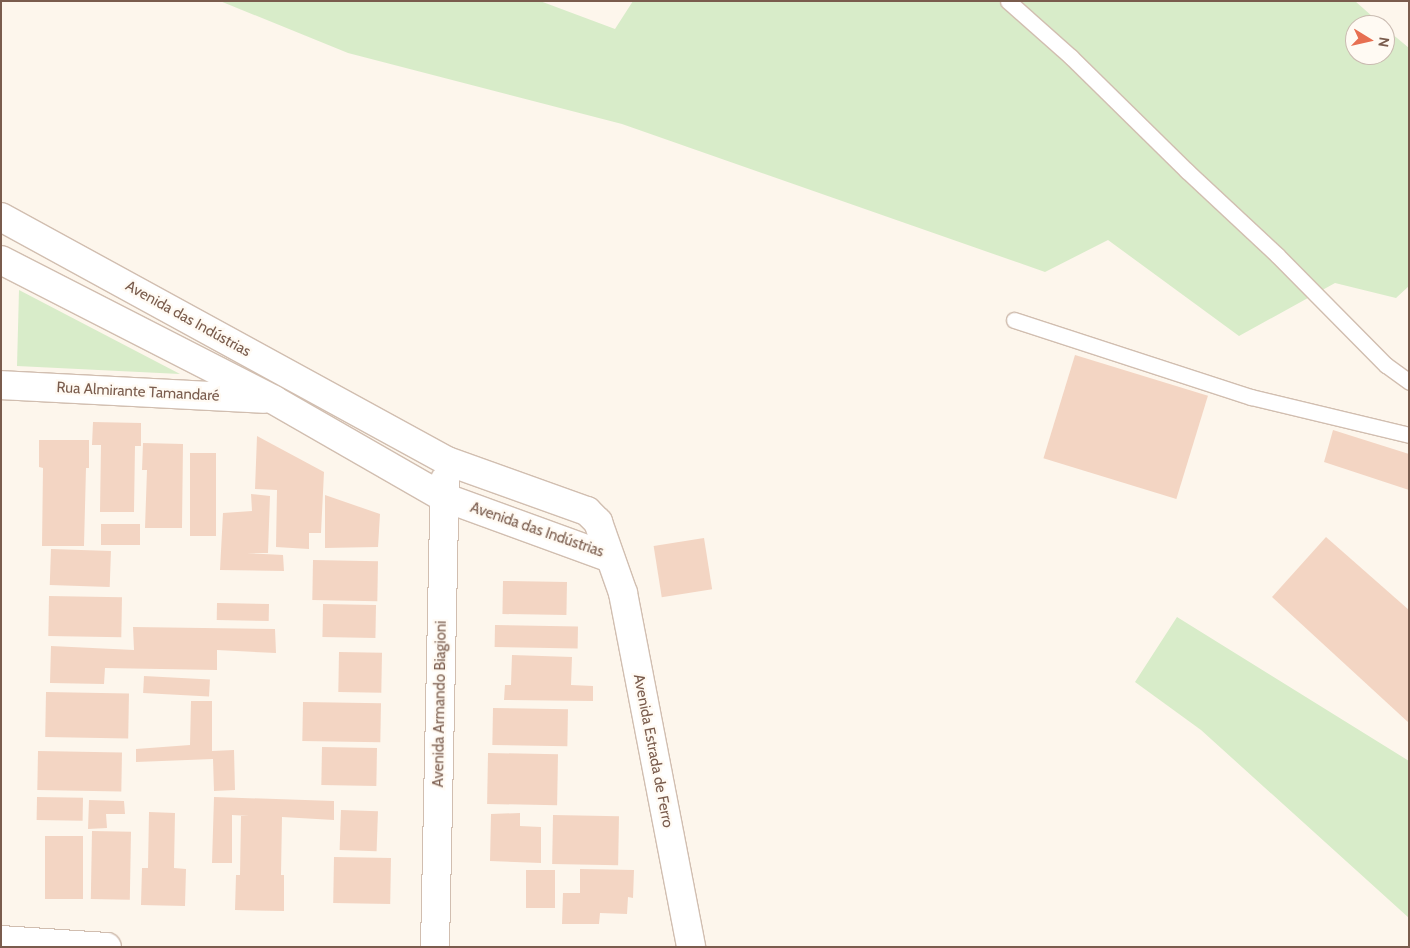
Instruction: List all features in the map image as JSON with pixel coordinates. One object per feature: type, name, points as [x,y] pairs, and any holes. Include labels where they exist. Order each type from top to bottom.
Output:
[{"type":"street","name":"Avenida das Indústrias","points":[[3,222],[447,461],[587,511],[598,522],[608,557]]},
{"type":"street","name":"Avenida das Indústrias","points":[[1,260],[274,400],[443,497],[608,557]]},
{"type":"street","name":"Rua Almirante Tamandaré","points":[[1,385],[274,400]]},
{"type":"street","name":"Avenida Armando Biagioni","points":[[436,947],[443,497],[447,461]]},
{"type":"street","name":"Avenida Estrada de Ferro","points":[[608,557],[623,593],[691,947]]},
{"type":"street","points":[[1,940],[107,947]]},
{"type":"lane","points":[[1008,1],[1072,56],[1187,172],[1277,255],[1386,365],[1409,382]]},
{"type":"lane","points":[[1014,320],[1252,397],[1409,435]]},
{"type":"green space","points":[[220,1],[540,1],[615,29],[633,1],[1355,1],[1371,15],[1345,15],[1345,65],[1395,65],[1395,36],[1409,48],[1409,286],[1396,298],[1335,283],[1239,336],[1108,240],[1045,272],[622,124],[348,53]]},
{"type":"green space","points":[[19,290],[180,374],[17,366]]},
{"type":"green space","points":[[1177,617],[1409,761],[1409,918],[1201,730],[1135,682]]},
{"type":"building","points":[[1075,355],[1208,396],[1176,499],[1043,458]]},
{"type":"building","points":[[93,422],[141,423],[141,446],[135,446],[134,512],[100,512],[101,445],[92,445]]},
{"type":"building","points":[[1333,430],[1409,454],[1409,490],[1324,462]]},
{"type":"building","points":[[257,436],[324,472],[321,533],[309,533],[309,549],[276,547],[277,490],[255,489]]},
{"type":"building","points":[[39,440],[89,440],[89,468],[86,468],[84,546],[42,546],[43,468],[39,467]]},
{"type":"building","points":[[143,443],[183,444],[182,528],[145,528],[147,470],[142,470]]},
{"type":"building","points":[[190,453],[216,453],[216,536],[190,536]]},
{"type":"building","points":[[251,494],[270,496],[268,553],[247,553],[283,555],[284,571],[220,570],[223,513],[252,511]]},
{"type":"building","points":[[325,495],[380,514],[378,547],[325,548]]},
{"type":"building","points":[[101,524],[140,524],[140,545],[101,545]]},
{"type":"building","points":[[1326,537],[1409,610],[1409,723],[1272,597]]},
{"type":"building","points":[[704,538],[712,589],[662,597],[654,546]]},
{"type":"building","points":[[51,549],[111,551],[110,587],[50,585]]},
{"type":"building","points":[[313,560],[378,561],[377,601],[312,600]]},
{"type":"building","points":[[503,581],[567,582],[566,615],[502,614]]},
{"type":"building","points":[[49,596],[122,597],[121,637],[48,636]]},
{"type":"building","points":[[217,603],[269,604],[269,621],[217,620]]},
{"type":"building","points":[[323,604],[376,605],[375,638],[322,637]]},
{"type":"building","points":[[495,625],[578,626],[578,648],[495,647]]},
{"type":"building","points":[[133,627],[275,629],[276,653],[217,650],[217,670],[105,668],[104,684],[50,683],[51,646],[134,650]]},
{"type":"building","points":[[339,652],[382,653],[381,693],[338,692]]},
{"type":"building","points":[[512,655],[572,657],[571,685],[593,686],[593,701],[504,700],[505,685],[511,685]]},
{"type":"building","points":[[144,676],[210,679],[209,696],[143,693]]},
{"type":"building","points":[[46,692],[129,693],[128,738],[45,737]]},
{"type":"building","points":[[191,701],[212,701],[212,751],[234,750],[235,790],[214,791],[213,759],[136,762],[136,749],[190,745]]},
{"type":"building","points":[[303,702],[381,703],[380,742],[302,741]]},
{"type":"building","points":[[493,708],[568,709],[567,746],[492,745]]},
{"type":"building","points":[[322,747],[377,748],[376,786],[321,785]]},
{"type":"building","points":[[38,751],[122,752],[121,791],[37,790]]},
{"type":"building","points":[[488,753],[558,754],[557,805],[487,804]]},
{"type":"building","points":[[37,797],[83,798],[83,821],[37,820]]},
{"type":"building","points":[[214,797],[334,801],[334,820],[282,817],[281,875],[284,875],[284,911],[235,910],[236,875],[240,875],[241,816],[249,816],[232,815],[232,863],[212,863]]},
{"type":"building","points":[[89,800],[124,801],[125,814],[106,814],[107,828],[88,829]]},
{"type":"building","points":[[341,810],[378,811],[377,851],[340,850]]},
{"type":"building","points":[[149,812],[175,813],[174,868],[186,869],[185,906],[141,905],[142,868],[148,868]]},
{"type":"building","points":[[520,813],[520,826],[541,827],[541,863],[490,861],[491,814]]},
{"type":"building","points":[[553,815],[619,816],[618,865],[552,864]]},
{"type":"building","points":[[92,831],[131,832],[130,900],[91,899]]},
{"type":"building","points":[[45,836],[83,836],[83,899],[45,899]]},
{"type":"building","points":[[334,857],[391,858],[390,904],[333,903]]},
{"type":"building","points":[[580,869],[634,870],[633,898],[628,897],[627,914],[600,913],[599,924],[562,924],[563,893],[580,893]]},
{"type":"building","points":[[526,870],[555,870],[555,908],[526,908]]}]
